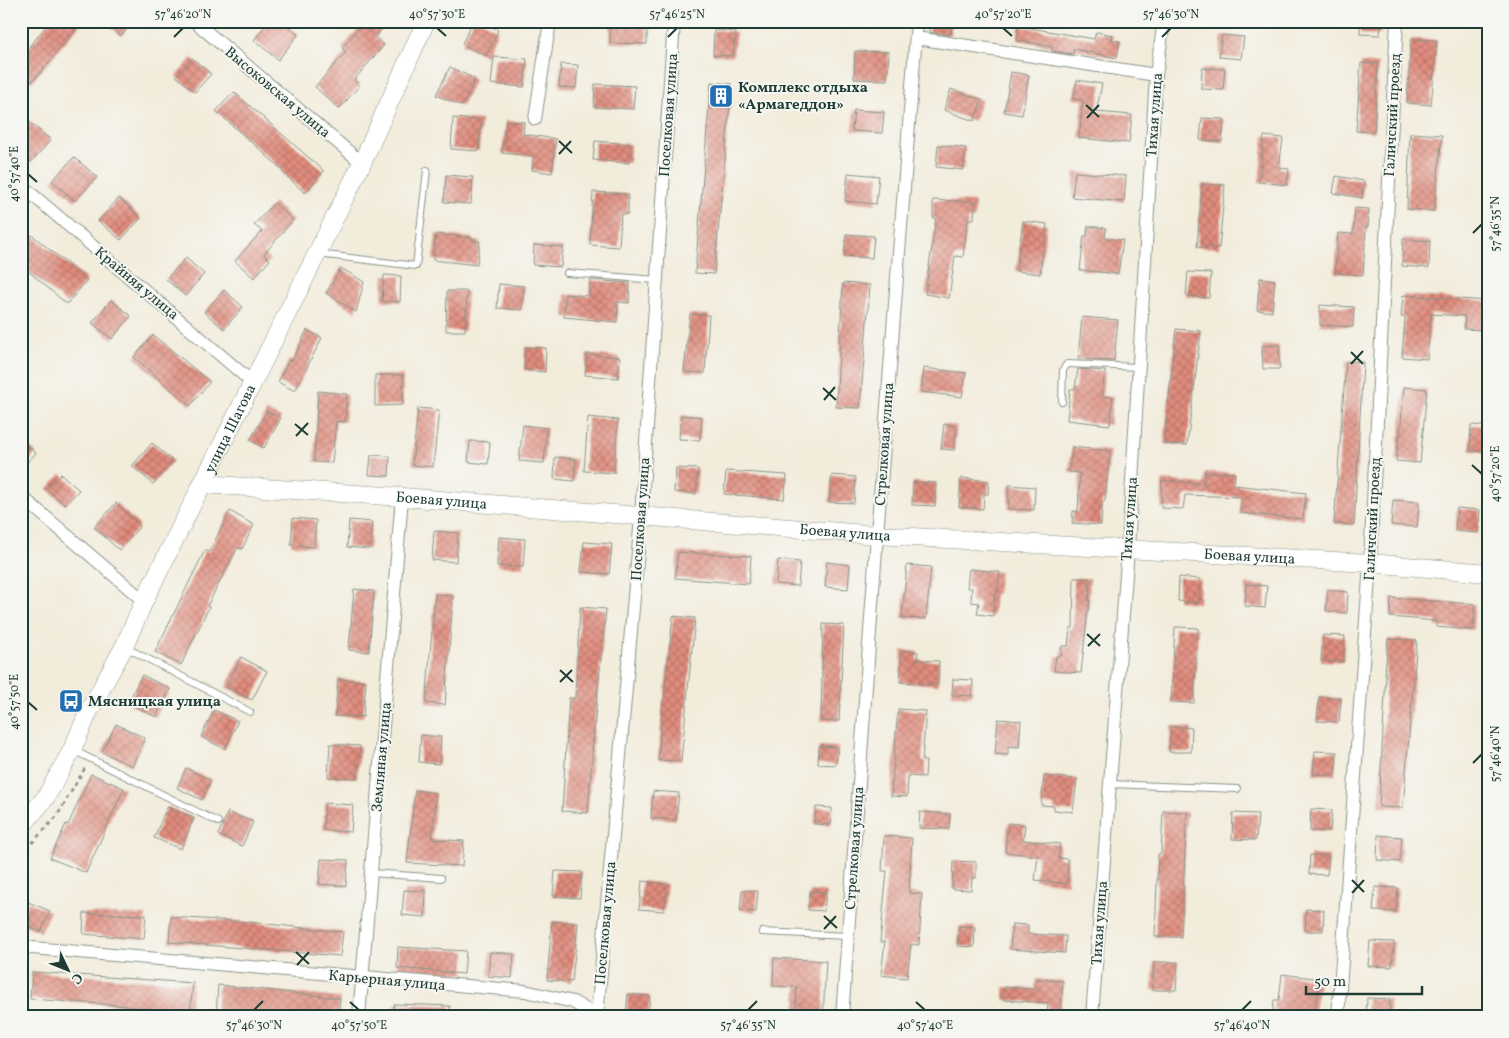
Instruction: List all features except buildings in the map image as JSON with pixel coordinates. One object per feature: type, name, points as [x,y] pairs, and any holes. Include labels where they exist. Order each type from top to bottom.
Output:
[{"type":"street","name":"Высоковская улица","points":[[194,21],[362,163]]},
{"type":"street","name":"улица Шагова","points":[[21,827],[46,796],[72,750],[89,711],[124,647],[144,601],[362,163],[426,21]]},
{"type":"street","points":[[535,120],[550,21]]},
{"type":"street","name":"Поселковая улица","points":[[598,1016],[641,517],[674,21]]},
{"type":"street","name":"Стрелковая улица","points":[[842,1017],[917,21]]},
{"type":"street","name":"Тихая улица","points":[[1092,1017],[1128,549],[1156,76],[1164,21]]},
{"type":"street","name":"Галичский проезд","points":[[1338,1017],[1370,563],[1397,21]]},
{"type":"street","points":[[916,38],[1156,76]]},
{"type":"street","name":"Крайняя улица","points":[[21,185],[252,382]]},
{"type":"street","name":"Боевая улица","points":[[202,484],[402,497],[877,535],[1370,563],[1488,573]]},
{"type":"street","points":[[21,496],[144,601]]},
{"type":"street","name":"Земляная улица","points":[[359,1017],[402,497]]},
{"type":"street","name":"Карьерная улица","points":[[21,947],[525,991],[573,1002],[598,1016]]},
{"type":"lane","points":[[316,254],[416,266],[427,170]]},
{"type":"lane","points":[[567,273],[657,280]]},
{"type":"lane","points":[[1062,402],[1063,370],[1067,364],[1138,367]]},
{"type":"lane","points":[[124,647],[250,712]]},
{"type":"lane","points":[[72,750],[218,822]]},
{"type":"lane","points":[[1110,784],[1237,789]]},
{"type":"lane","points":[[371,873],[441,878]]},
{"type":"lane","points":[[762,932],[848,936]]},
{"type":"place","name":"Комплекс отдыха «Армагеддон»","points":[[721,96]]},
{"type":"place","name":"Мясницкая улица","points":[[71,701]]}]
